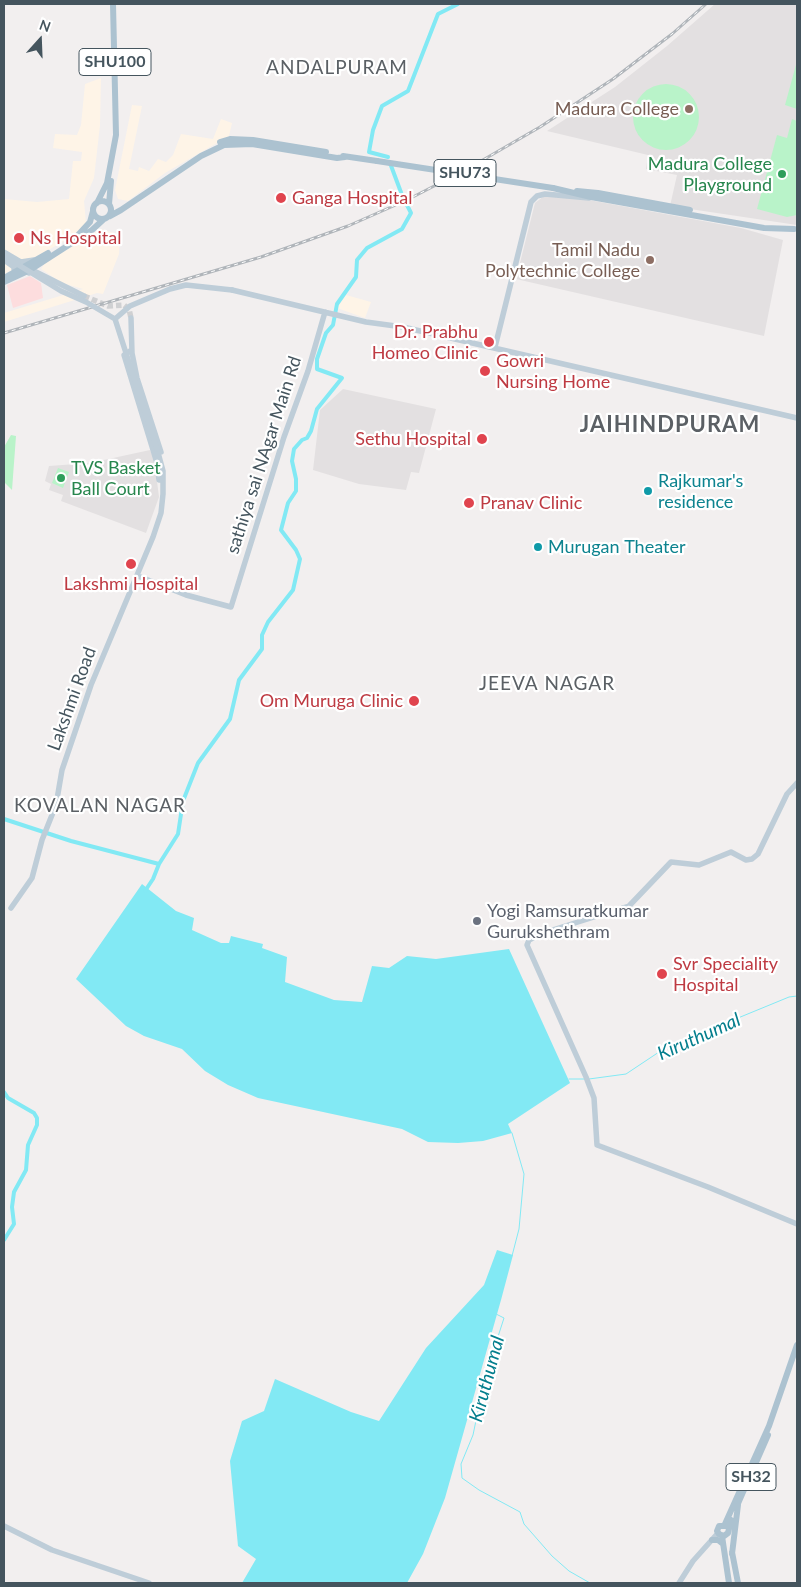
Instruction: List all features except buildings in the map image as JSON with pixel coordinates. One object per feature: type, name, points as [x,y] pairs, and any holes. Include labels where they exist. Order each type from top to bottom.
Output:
[{"type":"main road","name":"SHU100","points":[[110,205],[116,135],[113,4]]},
{"type":"main road","name":"SHU73","points":[[107,218],[201,156],[224,145],[235,144],[338,158],[345,157],[377,161],[553,188],[591,198],[764,228],[796,230]]},
{"type":"main road","name":"SHU100","points":[[97,203],[107,183],[113,158]]},
{"type":"main road","name":"SHU73","points":[[571,192],[598,192],[796,230]]},
{"type":"main road","points":[[102,201],[110,205],[107,218],[92,230],[45,260],[18,271],[4,280],[35,260],[82,232],[90,222],[97,203],[102,201]]},
{"type":"main road","name":"SHU73","points":[[110,205],[130,204]]},
{"type":"main road","points":[[93,211],[98,218],[107,218]]},
{"type":"main road","name":"SH32","points":[[724,1531],[769,1426],[797,1346]]},
{"type":"main road","name":"SH32","points":[[724,1531],[766,1441],[769,1426]]},
{"type":"main road","points":[[732,1554],[738,1504]]},
{"type":"main road","points":[[724,1531],[729,1583]]},
{"type":"main road","points":[[724,1531],[732,1554],[738,1583]]},
{"type":"main road","points":[[712,1540],[720,1540],[724,1545]]},
{"type":"street","points":[[495,348],[531,202],[537,196],[545,194],[591,198]]},
{"type":"street","points":[[4,252],[21,262],[35,260]]},
{"type":"street","points":[[4,256],[61,291],[86,302],[115,319],[130,306],[170,289],[186,285],[232,290],[366,322],[404,327],[797,418]]},
{"type":"street","points":[[4,260],[18,271],[34,271],[84,296]]},
{"type":"street","points":[[43,275],[40,270],[45,260]]},
{"type":"street","name":"sathiya sai NAgar Main Rd","points":[[138,576],[186,595],[231,607],[284,437],[331,313]]},
{"type":"street","name":"Lakshmi Road","points":[[131,318],[132,350],[137,378],[166,474],[165,494],[162,500]]},
{"type":"street","name":"Lakshmi Road","points":[[11,908],[32,878],[42,840],[56,805],[62,770],[91,685],[153,537],[162,500],[163,471],[115,319]]},
{"type":"street","name":"Lakshmi Road","points":[[132,350],[124,355],[157,462],[162,500]]},
{"type":"street","points":[[797,783],[787,794],[758,854],[752,859],[746,860],[731,852],[699,865],[672,862],[629,906],[554,930],[527,942],[527,947],[594,1098],[598,1146],[708,1187],[797,1224]]},
{"type":"street","points":[[4,1526],[52,1550],[149,1583]]},
{"type":"street","name":"SH32","points":[[679,1583],[693,1561],[712,1540],[724,1531]]},
{"type":"shaded area","name":"Madura College","points":[[715,4],[797,4],[797,225],[670,206],[677,175],[646,169],[648,155],[547,131],[615,87],[667,46]]},
{"type":"shaded area","points":[[101,78],[100,125],[94,178],[84,201],[86,223],[82,229],[61,243],[4,274],[4,199],[37,202],[69,199],[73,161],[81,161],[82,152],[53,148],[55,134],[77,135],[81,125],[85,84]]},
{"type":"shaded area","points":[[132,105],[142,106],[129,169],[138,171],[139,167],[149,171],[158,159],[166,162],[173,155],[181,134],[213,139],[221,119],[232,123],[229,136],[165,173],[128,201],[118,199],[115,190]]},
{"type":"shaded area","name":"Tamil Nadu Polytechnic College","points":[[544,196],[589,200],[741,228],[783,240],[764,336],[516,279],[535,203]]},
{"type":"shaded area","points":[[101,229],[120,235],[119,254],[103,294],[97,293],[4,322],[4,313],[83,289],[62,283],[41,269],[45,263]]},
{"type":"shaded area","points":[[30,276],[41,283],[43,298],[13,308],[7,285]]},
{"type":"shaded area","points":[[346,295],[371,302],[365,318],[337,308]]},
{"type":"shaded area","points":[[343,389],[436,409],[419,473],[411,472],[406,490],[359,484],[313,470],[320,410]]},
{"type":"shaded area","points":[[150,450],[154,458],[159,497],[146,533],[61,501],[63,495],[49,490],[51,484],[45,481],[49,466],[90,463]]},
{"type":"green space","name":"Madura College Playground","points":[[797,61],[797,109],[785,105]]},
{"type":"green space","points":[[659,84],[673,84],[685,89],[694,98],[699,110],[697,130],[690,141],[673,150],[659,150],[647,145],[638,136],[633,124],[633,110],[638,98],[647,89]]},
{"type":"green space","name":"Madura College Playground","points":[[792,119],[797,121],[797,215],[787,217],[757,209],[777,135],[787,138]]},
{"type":"green space","points":[[11,435],[16,436],[12,490],[4,482],[4,447]]},
{"type":"green space","name":"TVS Basket Ball Court","points":[[58,468],[69,472],[63,488],[52,483]]},
{"type":"water","points":[[142,884],[176,911],[194,918],[192,930],[221,943],[229,943],[231,936],[263,944],[262,948],[287,957],[285,982],[334,1000],[362,1002],[372,966],[389,968],[407,956],[436,959],[509,949],[570,1083],[508,1124],[512,1133],[483,1141],[458,1143],[428,1142],[402,1129],[258,1098],[228,1085],[205,1071],[182,1049],[144,1036],[126,1026],[76,979]]},
{"type":"water","points":[[497,1250],[513,1255],[501,1300],[445,1498],[423,1554],[407,1583],[242,1583],[256,1559],[238,1546],[230,1461],[242,1421],[264,1411],[275,1379],[351,1412],[379,1421],[426,1348],[484,1285]]},
{"type":"waterway","points":[[388,157],[369,152],[373,130],[382,106],[408,91],[438,14],[458,4]]},
{"type":"waterway","points":[[4,819],[71,841],[159,864],[178,834],[183,801],[198,763],[230,719],[239,680],[262,649],[262,635],[268,622],[293,590],[300,559],[296,550],[281,530],[288,503],[296,491],[296,479],[292,461],[294,449],[302,440],[307,438],[317,409],[342,378],[317,369],[317,359],[326,333],[333,325],[337,304],[356,277],[357,260],[367,248],[402,229],[411,213],[390,163]]},
{"type":"waterway","points":[[145,891],[153,879],[159,864]]},
{"type":"waterway","name":"Kiruthumal","points":[[589,1079],[626,1074],[665,1048],[789,997],[797,996]]},
{"type":"waterway","name":"Kiruthumal","points":[[569,1079],[585,1079]]},
{"type":"waterway","points":[[4,1092],[8,1098],[34,1113],[37,1118],[37,1125],[28,1145],[26,1170],[14,1192],[12,1207],[14,1224],[4,1240]]},
{"type":"waterway","name":"Kiruthumal","points":[[512,1133],[524,1174],[519,1229],[512,1256]]},
{"type":"waterway","name":"Kiruthumal","points":[[496,1314],[504,1318],[485,1377],[473,1435],[461,1464],[462,1478],[479,1490],[520,1512],[524,1524],[552,1556],[569,1571],[590,1583]]},
{"type":"tunnel","points":[[84,296],[108,306],[124,305],[129,309],[131,318]]},
{"type":"railway","points":[[4,333],[261,257],[348,226],[407,200],[469,168],[540,127],[613,79],[672,34],[706,4]]},
{"type":"place","name":"Madura College","points":[[689,109]]},
{"type":"place","name":"Madura College Playground","points":[[782,174]]},
{"type":"place","name":"Ganga Hospital","points":[[281,198]]},
{"type":"place","name":"Ns Hospital","points":[[19,238]]},
{"type":"place","name":"Tamil Nadu Polytechnic College","points":[[650,260]]},
{"type":"place","name":"Dr. Prabhu Homeo Clinic","points":[[489,342]]},
{"type":"place","name":"Gowri Nursing Home","points":[[485,371]]},
{"type":"place","name":"Sethu Hospital","points":[[482,439]]},
{"type":"place","name":"TVS Basket Ball Court","points":[[61,478]]},
{"type":"place","name":"Rajkumar's residence","points":[[648,491]]},
{"type":"place","name":"Pranav Clinic","points":[[469,503]]},
{"type":"place","name":"Murugan Theater","points":[[538,547]]},
{"type":"place","name":"Lakshmi Hospital","points":[[131,564]]},
{"type":"place","name":"Om Muruga Clinic","points":[[414,701]]},
{"type":"place","name":"Yogi Ramsuratkumar Gurukshethram","points":[[477,921]]},
{"type":"place","name":"Svr Speciality Hospital","points":[[662,974]]},
{"type":"district","name":"ANDALPURAM","points":[[337,68]]},
{"type":"district","name":"JAIHINDPURAM","points":[[670,425]]},
{"type":"district","name":"JEEVA NAGAR","points":[[547,684]]},
{"type":"district","name":"KOVALAN NAGAR","points":[[100,806]]}]
